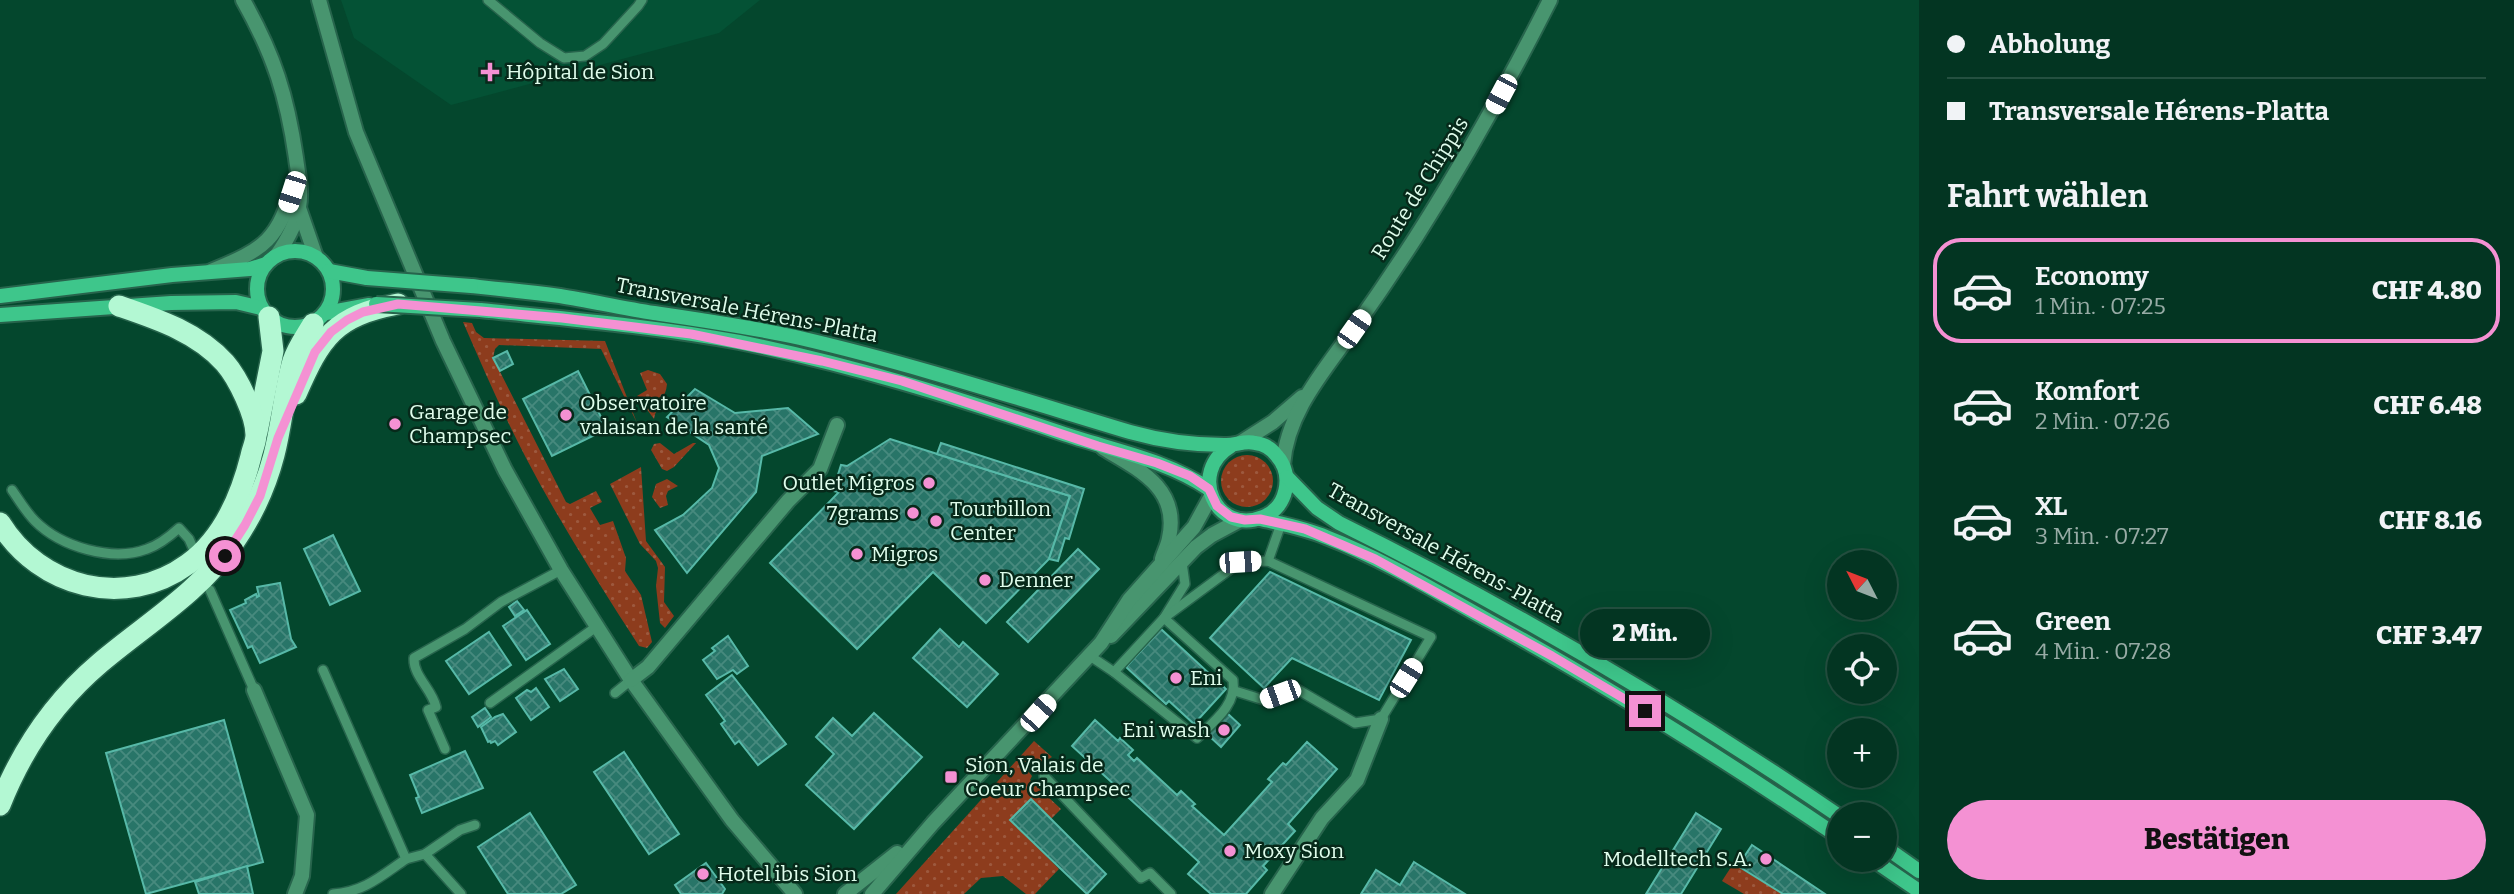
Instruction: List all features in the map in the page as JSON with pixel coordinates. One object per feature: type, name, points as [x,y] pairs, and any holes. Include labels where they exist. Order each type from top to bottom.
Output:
[{"type":"highway","points":[[119,306],[183,331],[220,358],[231,370],[241,388],[256,436]]},
{"type":"highway","points":[[0,805],[15,769],[35,734],[69,691],[100,663],[180,601],[225,556],[260,496],[278,438],[312,359],[325,339],[347,320],[384,306]]},
{"type":"highway","points":[[0,523],[28,557],[51,573],[73,583],[108,589],[133,587],[155,581],[195,558],[222,527],[243,483],[274,351],[265,312]]},
{"type":"highway","points":[[278,438],[293,362],[319,318]]},
{"type":"main road","points":[[4,295],[250,269],[284,253],[300,251],[316,257],[329,271],[334,293],[319,318],[293,327],[277,323],[265,312],[258,300],[257,283],[271,260]]},
{"type":"main road","name":"Transversale Hérens-Platta","points":[[329,271],[367,278],[563,297],[797,337],[961,379],[1161,441],[1236,444]]},
{"type":"main road","points":[[4,314],[229,302],[265,312]]},
{"type":"main road","name":"Transversale Hérens-Platta","points":[[319,318],[360,305],[480,310],[652,328],[740,342],[902,381],[1157,463],[1190,476],[1210,493]]},
{"type":"main road","points":[[1253,442],[1265,446],[1277,455],[1285,471],[1286,489],[1282,501],[1260,519],[1240,520],[1223,512],[1210,493],[1209,476],[1213,464],[1220,453],[1236,444],[1253,442]]},
{"type":"main road","name":"Transversale Hérens-Platta","points":[[1285,471],[1311,503],[1339,523],[1572,647],[1688,717],[1827,808]]},
{"type":"main road","name":"Transversale Hérens-Platta","points":[[1260,519],[1328,537],[1375,559],[1552,656],[1710,751],[1827,829]]},
{"type":"main road","points":[[1897,855],[1919,871]]},
{"type":"main road","points":[[1891,872],[1919,891]]},
{"type":"street","points":[[243,0],[264,40],[289,110],[298,171],[299,208],[316,257]]},
{"type":"street","points":[[319,0],[356,132],[438,329],[505,470],[561,570],[631,680],[732,820],[795,894]]},
{"type":"street","name":"Route de Chippis","points":[[1285,471],[1287,438],[1311,388],[1392,274],[1451,181],[1491,113],[1550,0]]},
{"type":"street","points":[[206,273],[251,253],[275,233],[284,216],[298,171]]},
{"type":"street","points":[[271,260],[286,241],[299,208]]},
{"type":"street","name":"Route de Chippis","points":[[1236,444],[1273,422],[1311,388]]},
{"type":"street","points":[[631,680],[648,667],[788,501],[820,469],[836,425]]},
{"type":"street","points":[[1098,446],[1144,474],[1164,495],[1169,506],[1171,528],[1161,564]]},
{"type":"street","points":[[872,894],[933,823],[1101,643],[1129,600],[1195,527],[1210,493]]},
{"type":"street","points":[[1101,643],[1116,632],[1203,541],[1240,520]]},
{"type":"street","points":[[254,690],[307,815],[302,876],[295,894]]},
{"type":"street","points":[[1272,894],[1322,818],[1357,780],[1381,719]]},
{"type":"street","points":[[845,894],[933,823]]},
{"type":"lane","points":[[488,0],[540,43],[564,58],[585,56],[603,44],[642,0]]},
{"type":"lane","points":[[12,491],[41,526],[60,539],[81,548],[102,552],[139,552],[157,545],[179,528],[193,548]]},
{"type":"lane","points":[[1268,561],[1280,524]]},
{"type":"lane","points":[[1114,672],[1164,618],[1240,562],[1268,561],[1431,637],[1381,719],[1355,723],[1295,688],[1264,699],[1235,691]]},
{"type":"lane","points":[[1164,618],[1185,584],[1182,562]]},
{"type":"lane","points":[[445,749],[428,710],[436,707],[434,700],[414,666],[414,658],[465,629],[500,602],[561,570]]},
{"type":"lane","points":[[210,590],[254,690]]},
{"type":"lane","points":[[1090,656],[1197,738],[1231,702],[1235,691],[1233,680],[1164,618]]},
{"type":"lane","points":[[490,703],[596,627]]},
{"type":"lane","points":[[323,670],[406,859]]},
{"type":"lane","points":[[615,692],[631,680]]},
{"type":"lane","points":[[1044,776],[1141,878],[1150,873],[1171,894]]},
{"type":"lane","points":[[333,894],[350,893],[367,886],[406,859],[425,854],[460,830],[475,825]]},
{"type":"lane","points":[[425,854],[461,894]]},
{"type":"shaded area","name":"Hôpital de Sion","points":[[341,0],[760,0],[719,33],[451,105],[354,38]]},
{"type":"shaded area","points":[[463,322],[472,323],[476,332],[484,338],[605,341],[637,423],[601,349],[499,345],[493,358],[566,502],[570,504],[596,491],[602,502],[590,508],[600,525],[613,521],[626,558],[625,571],[641,595],[652,642],[647,648],[639,646],[552,506],[509,425]]},
{"type":"shaded area","points":[[648,370],[660,374],[667,384],[654,419],[637,396],[647,390],[640,373]]},
{"type":"shaded area","points":[[660,443],[674,454],[696,443],[667,471],[662,469],[651,450],[654,444]]},
{"type":"shaded area","points":[[1247,455],[1257,457],[1265,463],[1271,471],[1271,491],[1265,499],[1257,505],[1247,507],[1237,505],[1229,499],[1223,491],[1221,481],[1223,471],[1229,463],[1237,457]]},
{"type":"shaded area","points":[[641,467],[646,541],[665,567],[664,602],[674,616],[665,628],[660,623],[656,561],[640,544],[610,484]]},
{"type":"shaded area","points":[[667,479],[678,486],[668,491],[668,505],[660,508],[652,497],[656,484]]},
{"type":"shaded area","points":[[1034,741],[1052,757],[1028,771],[1032,776],[1030,780],[1061,809],[1051,819],[1031,799],[1011,820],[1059,869],[1035,894],[1026,894],[1003,876],[981,878],[964,894],[896,894]]},
{"type":"shaded area","points":[[1733,864],[1783,894],[1744,894],[1722,881]]},
{"type":"building","points":[[507,351],[513,364],[500,371],[493,358]]},
{"type":"building","points":[[578,371],[607,429],[552,456],[523,399]]},
{"type":"building","points":[[695,389],[735,413],[788,408],[818,434],[762,456],[756,492],[687,573],[655,530],[683,515],[712,488],[719,468],[709,445],[667,417]]},
{"type":"building","name":"Tourbillon Center","points":[[890,439],[1070,496],[1049,559],[986,623],[933,572],[857,649],[770,563],[839,492],[833,491],[841,465],[847,466]]},
{"type":"building","points":[[941,443],[1084,489],[1069,539],[1065,538],[1058,561],[1049,559],[1070,496],[937,454]]},
{"type":"building","points":[[333,535],[360,591],[330,605],[304,549]]},
{"type":"building","points":[[1078,549],[1099,569],[1028,642],[1007,622]]},
{"type":"building","points":[[1270,572],[1411,640],[1379,700],[1292,658],[1264,688],[1210,638]]},
{"type":"building","points":[[280,583],[291,639],[296,647],[260,663],[252,646],[248,648],[230,610],[246,603],[245,600],[256,594],[259,596],[257,587]]},
{"type":"building","points":[[517,601],[524,610],[515,616],[509,607]]},
{"type":"building","points":[[527,610],[550,644],[526,660],[503,626]]},
{"type":"building","points":[[940,629],[959,647],[963,642],[998,674],[967,707],[913,658]]},
{"type":"building","name":"Eni","points":[[1161,629],[1226,689],[1194,724],[1169,701],[1166,704],[1126,667]]},
{"type":"building","points":[[489,632],[511,665],[469,694],[446,661]]},
{"type":"building","points":[[728,636],[748,666],[737,674],[733,670],[717,679],[703,660],[715,651],[712,648]]},
{"type":"building","points":[[564,669],[578,689],[560,701],[545,679]]},
{"type":"building","points":[[732,675],[786,744],[758,765],[739,741],[735,744],[721,724],[725,721],[706,695]]},
{"type":"building","points":[[536,688],[549,707],[531,720],[516,698],[527,690],[531,692]]},
{"type":"building","points":[[485,708],[491,717],[478,727],[472,717]]},
{"type":"building","points":[[874,713],[922,757],[854,829],[806,785],[834,754],[816,737],[833,718],[852,736]]},
{"type":"building","name":"Eni wash","points":[[1227,713],[1240,725],[1221,747],[1208,735]]},
{"type":"building","points":[[503,714],[516,732],[498,745],[495,741],[488,742],[481,727]]},
{"type":"building","points":[[224,720],[263,862],[146,894],[106,753]]},
{"type":"building","points":[[1095,720],[1118,741],[1120,738],[1133,750],[1128,755],[1134,761],[1137,758],[1177,795],[1181,791],[1195,804],[1192,806],[1224,835],[1272,782],[1268,779],[1283,763],[1286,765],[1307,742],[1337,769],[1288,824],[1295,831],[1263,866],[1267,870],[1246,894],[1211,894],[1188,874],[1199,862],[1072,746]]},
{"type":"building","points":[[465,751],[483,788],[422,813],[410,775]]},
{"type":"building","points":[[624,752],[679,834],[649,854],[594,772]]},
{"type":"building","points":[[1031,799],[1106,874],[1087,894],[1010,820]]},
{"type":"building","points":[[530,813],[576,885],[561,894],[508,894],[478,847]]},
{"type":"building","points":[[1696,813],[1721,829],[1681,894],[1646,894]]},
{"type":"building","points":[[1752,845],[1825,894],[1783,894],[1738,866]]},
{"type":"building","points":[[1414,862],[1465,894],[1361,894],[1376,870],[1400,885]]},
{"type":"building","name":"Hotel ibis Sion","points":[[706,863],[725,889],[722,894],[681,894],[675,885]]},
{"type":"building","points":[[247,866],[253,894],[199,894],[195,882]]},
{"type":"place","name":"Hôpital de Sion","points":[[490,72]]},
{"type":"place","name":"Observatoire valaisan de la santé","points":[[566,415]]},
{"type":"place","name":"Garage de Champsec","points":[[395,424]]},
{"type":"place","name":"Outlet Migros","points":[[929,483]]},
{"type":"place","name":"7grams","points":[[913,513]]},
{"type":"place","name":"Tourbillon Center","points":[[936,521]]},
{"type":"place","name":"Migros","points":[[857,554]]},
{"type":"place","name":"Denner","points":[[985,580]]},
{"type":"place","name":"Eni","points":[[1176,678]]},
{"type":"place","name":"Eni wash","points":[[1224,730]]},
{"type":"place","name":"Sion, Valais de Coeur Champsec","points":[[951,777]]},
{"type":"place","name":"Moxy Sion","points":[[1230,851]]},
{"type":"place","name":"Modelltech S.A.","points":[[1766,859]]},
{"type":"place","name":"Hotel ibis Sion","points":[[703,874]]},
{"type":"route","points":[[225,556],[260,496],[278,438],[315,352],[331,332],[347,320],[363,312],[398,304],[562,318],[740,342],[822,361],[902,381],[1157,463],[1190,476],[1209,489],[1217,506],[1231,517],[1260,519],[1305,529],[1375,559],[1552,656],[1645,711]]}]
